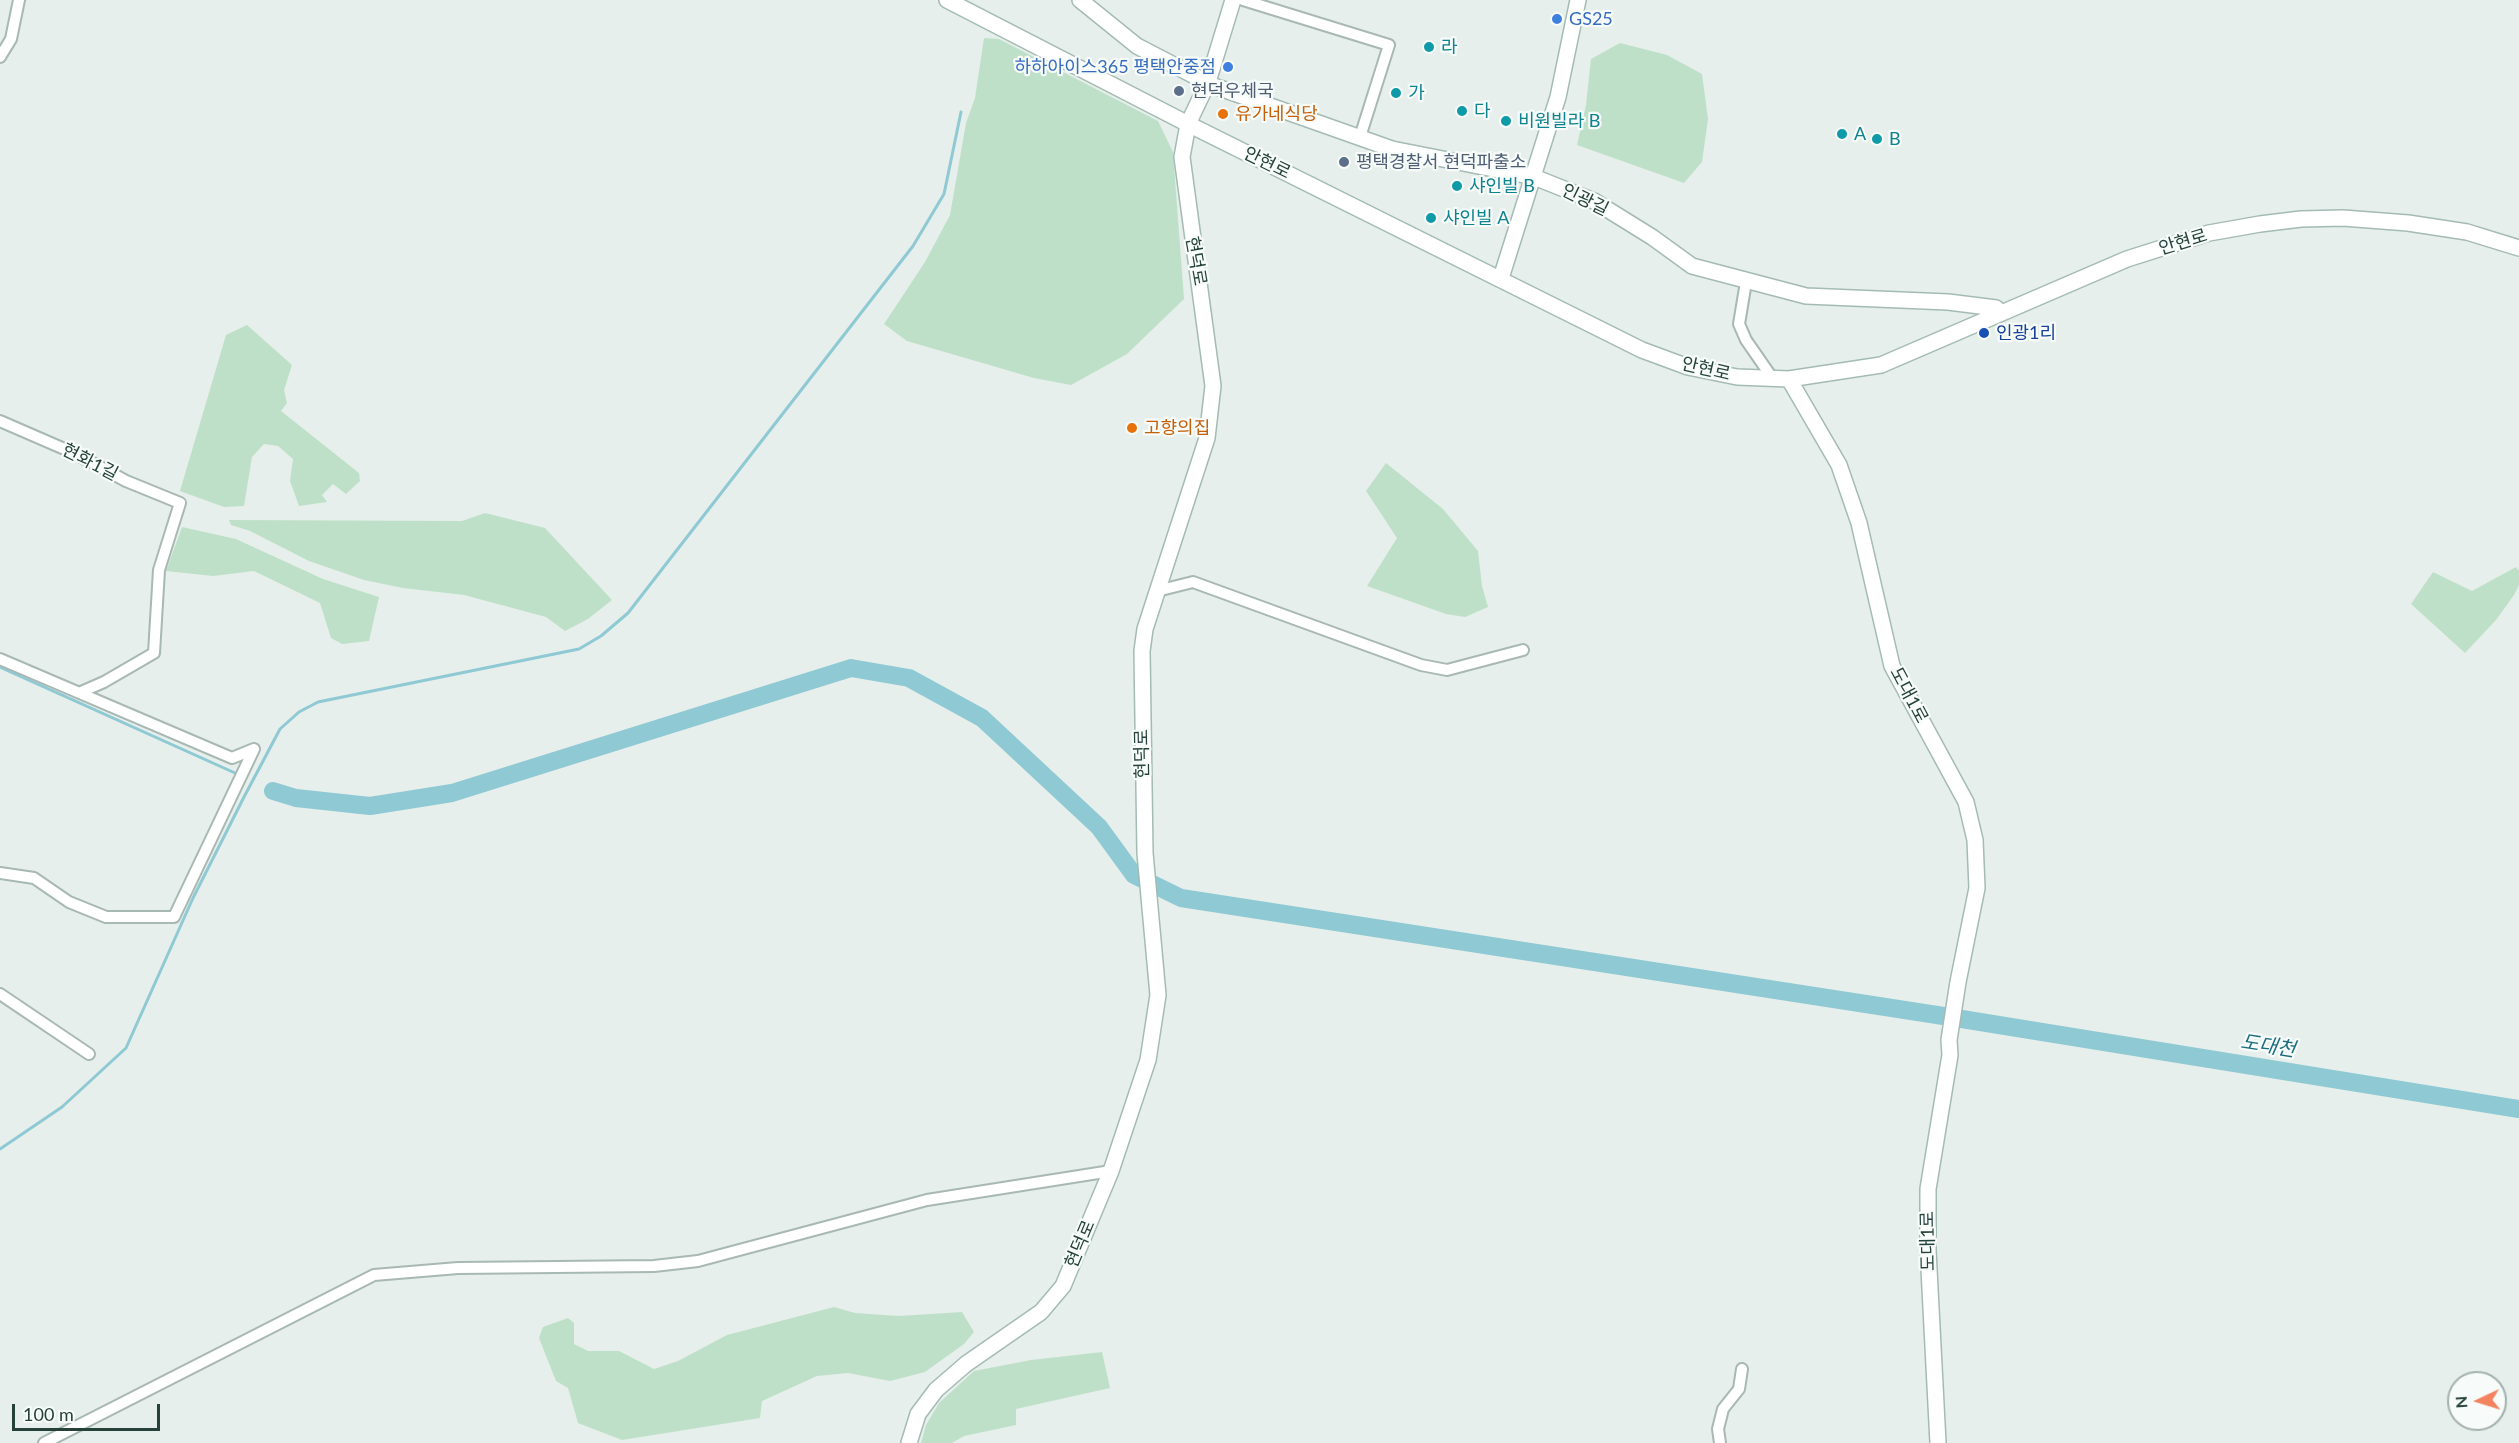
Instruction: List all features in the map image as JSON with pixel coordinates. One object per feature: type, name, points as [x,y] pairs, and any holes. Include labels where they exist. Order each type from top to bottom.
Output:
[{"type":"street","points":[[0,57],[10,39],[19,0]]},
{"type":"street","name":"안현로","points":[[947,0],[1188,124],[1642,350],[1688,367],[1737,377],[1789,379],[1881,364],[2127,259],[2209,233],[2290,220],[2343,218],[2408,223],[2466,232],[2519,248]]},
{"type":"street","name":"인광길","points":[[1080,0],[1137,46],[1208,82],[1392,148],[1534,177],[1594,201],[1652,237],[1692,266],[1806,296],[1948,302],[1996,308],[2001,312]]},
{"type":"street","name":"현덕로","points":[[909,1443],[918,1414],[936,1390],[966,1364],[1041,1312],[1063,1286],[1111,1171],[1148,1060],[1156,1014],[1158,977],[1145,853],[1141,675],[1145,629],[1206,438],[1213,386],[1182,157],[1188,124],[1208,82],[1233,0]]},
{"type":"street","points":[[1243,0],[1389,45],[1360,136]]},
{"type":"street","points":[[1501,278],[1558,96],[1578,0]]},
{"type":"street","points":[[1746,282],[1739,324],[1746,340],[1773,379]]},
{"type":"street","name":"도대1로","points":[[1789,379],[1839,465],[1859,523],[1892,666],[1966,802],[1975,840],[1977,888],[1958,982],[1949,1040],[1950,1055],[1928,1189],[1928,1250],[1938,1443]]},
{"type":"street","name":"현화1길","points":[[0,421],[76,454],[126,481],[180,502],[179,512],[159,570],[154,653],[104,682],[81,692]]},
{"type":"street","points":[[1157,591],[1192,582],[1421,665],[1446,670],[1523,650]]},
{"type":"street","points":[[0,659],[232,758],[254,749],[174,917],[106,917],[69,902],[34,878],[0,873]]},
{"type":"street","points":[[0,994],[89,1054]]},
{"type":"street","points":[[44,1443],[374,1275],[458,1268],[654,1266],[698,1262],[927,1200],[1111,1171]]},
{"type":"street","points":[[1720,1443],[1718,1429],[1723,1409],[1739,1389],[1742,1370]]},
{"type":"green space","points":[[984,38],[999,39],[1158,121],[1173,152],[1184,299],[1127,354],[1071,385],[1034,378],[907,341],[884,324],[925,262],[950,215],[966,123],[975,98]]},
{"type":"green space","points":[[1620,43],[1667,55],[1702,74],[1708,119],[1702,162],[1684,183],[1577,145],[1586,105],[1591,59]]},
{"type":"green space","points":[[247,325],[292,365],[284,390],[287,403],[281,411],[359,473],[360,481],[346,494],[333,484],[322,495],[327,502],[299,506],[290,481],[293,459],[278,446],[264,444],[252,457],[244,506],[224,507],[180,491],[226,335]]},
{"type":"green space","points":[[1386,463],[1443,509],[1478,551],[1482,586],[1488,607],[1465,617],[1446,614],[1367,586],[1397,538],[1366,491]]},
{"type":"green space","points":[[485,513],[545,528],[612,600],[588,619],[565,631],[546,617],[464,595],[403,588],[364,580],[309,561],[250,531],[231,525],[229,520],[462,521]]},
{"type":"green space","points":[[182,527],[236,539],[323,579],[379,597],[369,641],[342,644],[331,638],[320,603],[254,571],[213,576],[166,571]]},
{"type":"green space","points":[[2516,567],[2519,571],[2519,585],[2514,595],[2496,620],[2465,653],[2411,604],[2433,572],[2472,591]]},
{"type":"green space","points":[[834,1307],[855,1313],[899,1316],[962,1312],[974,1332],[964,1344],[925,1372],[890,1381],[848,1373],[817,1376],[762,1401],[760,1418],[622,1440],[578,1423],[568,1388],[556,1381],[539,1338],[543,1327],[568,1318],[574,1323],[574,1344],[588,1351],[619,1351],[654,1369],[678,1361],[727,1335]]},
{"type":"green space","points":[[1102,1352],[1110,1388],[1016,1409],[1016,1425],[964,1436],[952,1443],[921,1443],[926,1425],[939,1403],[974,1371],[1031,1360]]},
{"type":"waterway","points":[[0,1149],[62,1107],[126,1048],[193,898],[244,797],[280,729],[299,712],[318,702],[579,649],[601,636],[628,613],[913,246],[944,194],[961,112]]},
{"type":"waterway","points":[[0,667],[235,773]]},
{"type":"waterway","name":"도대천","points":[[273,791],[296,798],[370,806],[452,793],[851,668],[909,678],[982,718],[1099,827],[1134,875],[1181,898],[1937,1015],[2519,1109]]},
{"type":"place","name":"GS25","points":[[1557,19]]},
{"type":"place","name":"라","points":[[1429,47]]},
{"type":"place","name":"하하아이스365 평택안중점","points":[[1228,67]]},
{"type":"place","name":"현덕우체국","points":[[1179,91]]},
{"type":"place","name":"가","points":[[1396,93]]},
{"type":"place","name":"다","points":[[1462,111]]},
{"type":"place","name":"유가네식당","points":[[1223,114]]},
{"type":"place","name":"비원빌라 B","points":[[1506,121]]},
{"type":"place","name":"A","points":[[1842,134]]},
{"type":"place","name":"B","points":[[1877,139]]},
{"type":"place","name":"평택경찰서 현덕파출소","points":[[1344,162]]},
{"type":"place","name":"샤인빌 B","points":[[1457,186]]},
{"type":"place","name":"샤인빌 A","points":[[1431,218]]},
{"type":"place","name":"인광1리","points":[[1984,333]]},
{"type":"place","name":"고향의집","points":[[1132,428]]}]
